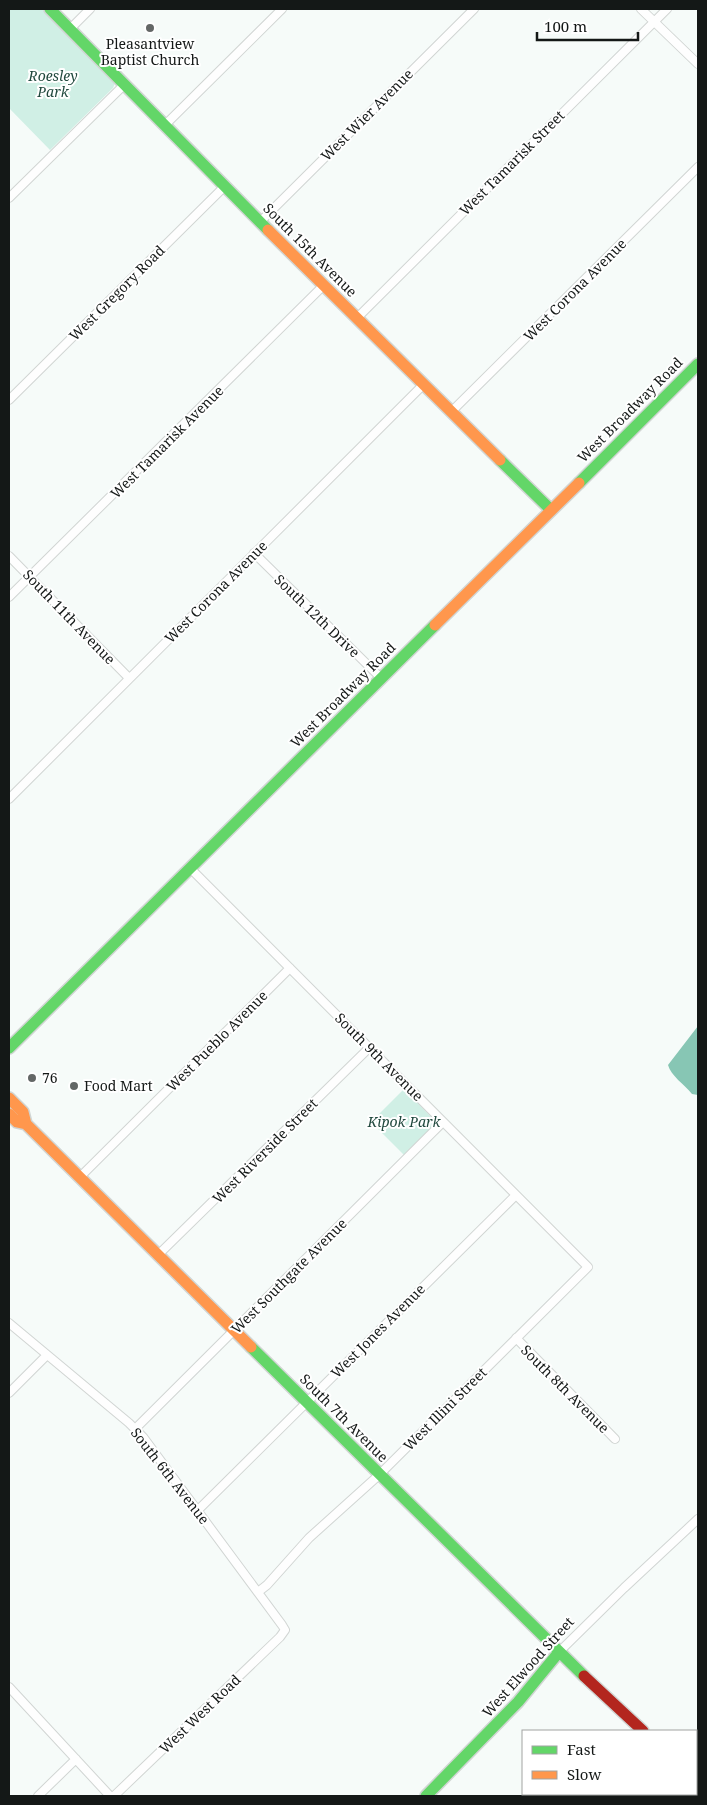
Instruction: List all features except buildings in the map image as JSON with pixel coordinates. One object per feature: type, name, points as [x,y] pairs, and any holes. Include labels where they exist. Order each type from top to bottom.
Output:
[{"type":"main road","name":"South 15th Avenue","points":[[50,9],[423,385],[551,510]]},
{"type":"main road","name":"West Broadway Road","points":[[9,1048],[698,364]]},
{"type":"main road","name":"South 7th Avenue","points":[[9,1098],[23,1112],[26,1124],[160,1254],[379,1475],[559,1652],[642,1730]]},
{"type":"main road","name":"South 7th Avenue","points":[[9,1114],[17,1122],[26,1124]]},
{"type":"main road","name":"West Elwood Street","points":[[426,1796],[518,1702],[545,1666],[559,1652]]},
{"type":"street","points":[[70,29],[90,9]]},
{"type":"street","points":[[165,125],[282,9]]},
{"type":"street","name":"West Wier Avenue","points":[[261,221],[474,9]]},
{"type":"street","points":[[641,9],[698,64]]},
{"type":"street","name":"West Tamarisk Street","points":[[357,318],[667,9]]},
{"type":"street","points":[[9,198],[125,84]]},
{"type":"street","name":"West Corona Avenue","points":[[451,412],[698,167]]},
{"type":"street","name":"West Gregory Road","points":[[9,400],[225,186]]},
{"type":"street","name":"West Tamarisk Avenue","points":[[9,597],[324,285]]},
{"type":"street","name":"West Corona Avenue","points":[[9,799],[423,385]]},
{"type":"street","name":"South 12th Drive","points":[[254,554],[381,678]]},
{"type":"street","name":"South 11th Avenue","points":[[9,556],[129,678]]},
{"type":"street","name":"South 9th Avenue","points":[[190,868],[588,1267]]},
{"type":"street","name":"West Pueblo Avenue","points":[[80,1177],[290,968]]},
{"type":"street","name":"West Riverside Street","points":[[160,1254],[370,1047]]},
{"type":"street","name":"West Southgate Avenue","points":[[135,1429],[443,1122]]},
{"type":"street","name":"West Jones Avenue","points":[[198,1511],[516,1194]]},
{"type":"street","name":"West Illini Street","points":[[258,1592],[267,1585],[309,1538],[379,1475],[588,1267]]},
{"type":"street","name":"South 6th Avenue","points":[[9,1324],[143,1437],[285,1630]]},
{"type":"street","name":"South 8th Avenue","points":[[516,1338],[615,1439]]},
{"type":"street","points":[[9,1393],[47,1355]]},
{"type":"street","name":"West Elwood Street","points":[[559,1652],[698,1519]]},
{"type":"street","name":"West West Road","points":[[114,1796],[285,1630]]},
{"type":"street","points":[[9,1688],[110,1796]]},
{"type":"street","points":[[38,1796],[76,1759]]},
{"type":"green space","name":"Roesley Park","points":[[9,9],[42,9],[115,83],[113,88],[50,150],[9,108]]},
{"type":"green space","name":"Kipok Park","points":[[404,1089],[437,1123],[404,1155],[371,1122]]},
{"type":"shaded area","points":[[698,1026],[698,1095],[692,1094],[675,1076],[668,1065]]},
{"type":"traffic: fast","points":[[50,9],[268,230]]},
{"type":"traffic: fast","points":[[579,483],[698,364]]},
{"type":"traffic: fast","points":[[500,460],[551,510]]},
{"type":"traffic: fast","points":[[9,1048],[435,625]]},
{"type":"traffic: fast","points":[[251,1347],[584,1676]]},
{"type":"traffic: fast","points":[[426,1796],[518,1702],[559,1652]]},
{"type":"traffic: slow","points":[[268,230],[500,460]]},
{"type":"traffic: slow","points":[[435,625],[579,483]]},
{"type":"traffic: slow","points":[[9,1098],[23,1112],[26,1124]]},
{"type":"traffic: slow","points":[[9,1114],[17,1122],[26,1124],[251,1347]]},
{"type":"traffic: jam","points":[[584,1676],[642,1730]]},
{"type":"place","name":"Pleasantview Baptist Church","points":[[150,28]]},
{"type":"place","name":"76","points":[[32,1078]]},
{"type":"place","name":"Food Mart","points":[[74,1086]]}]
